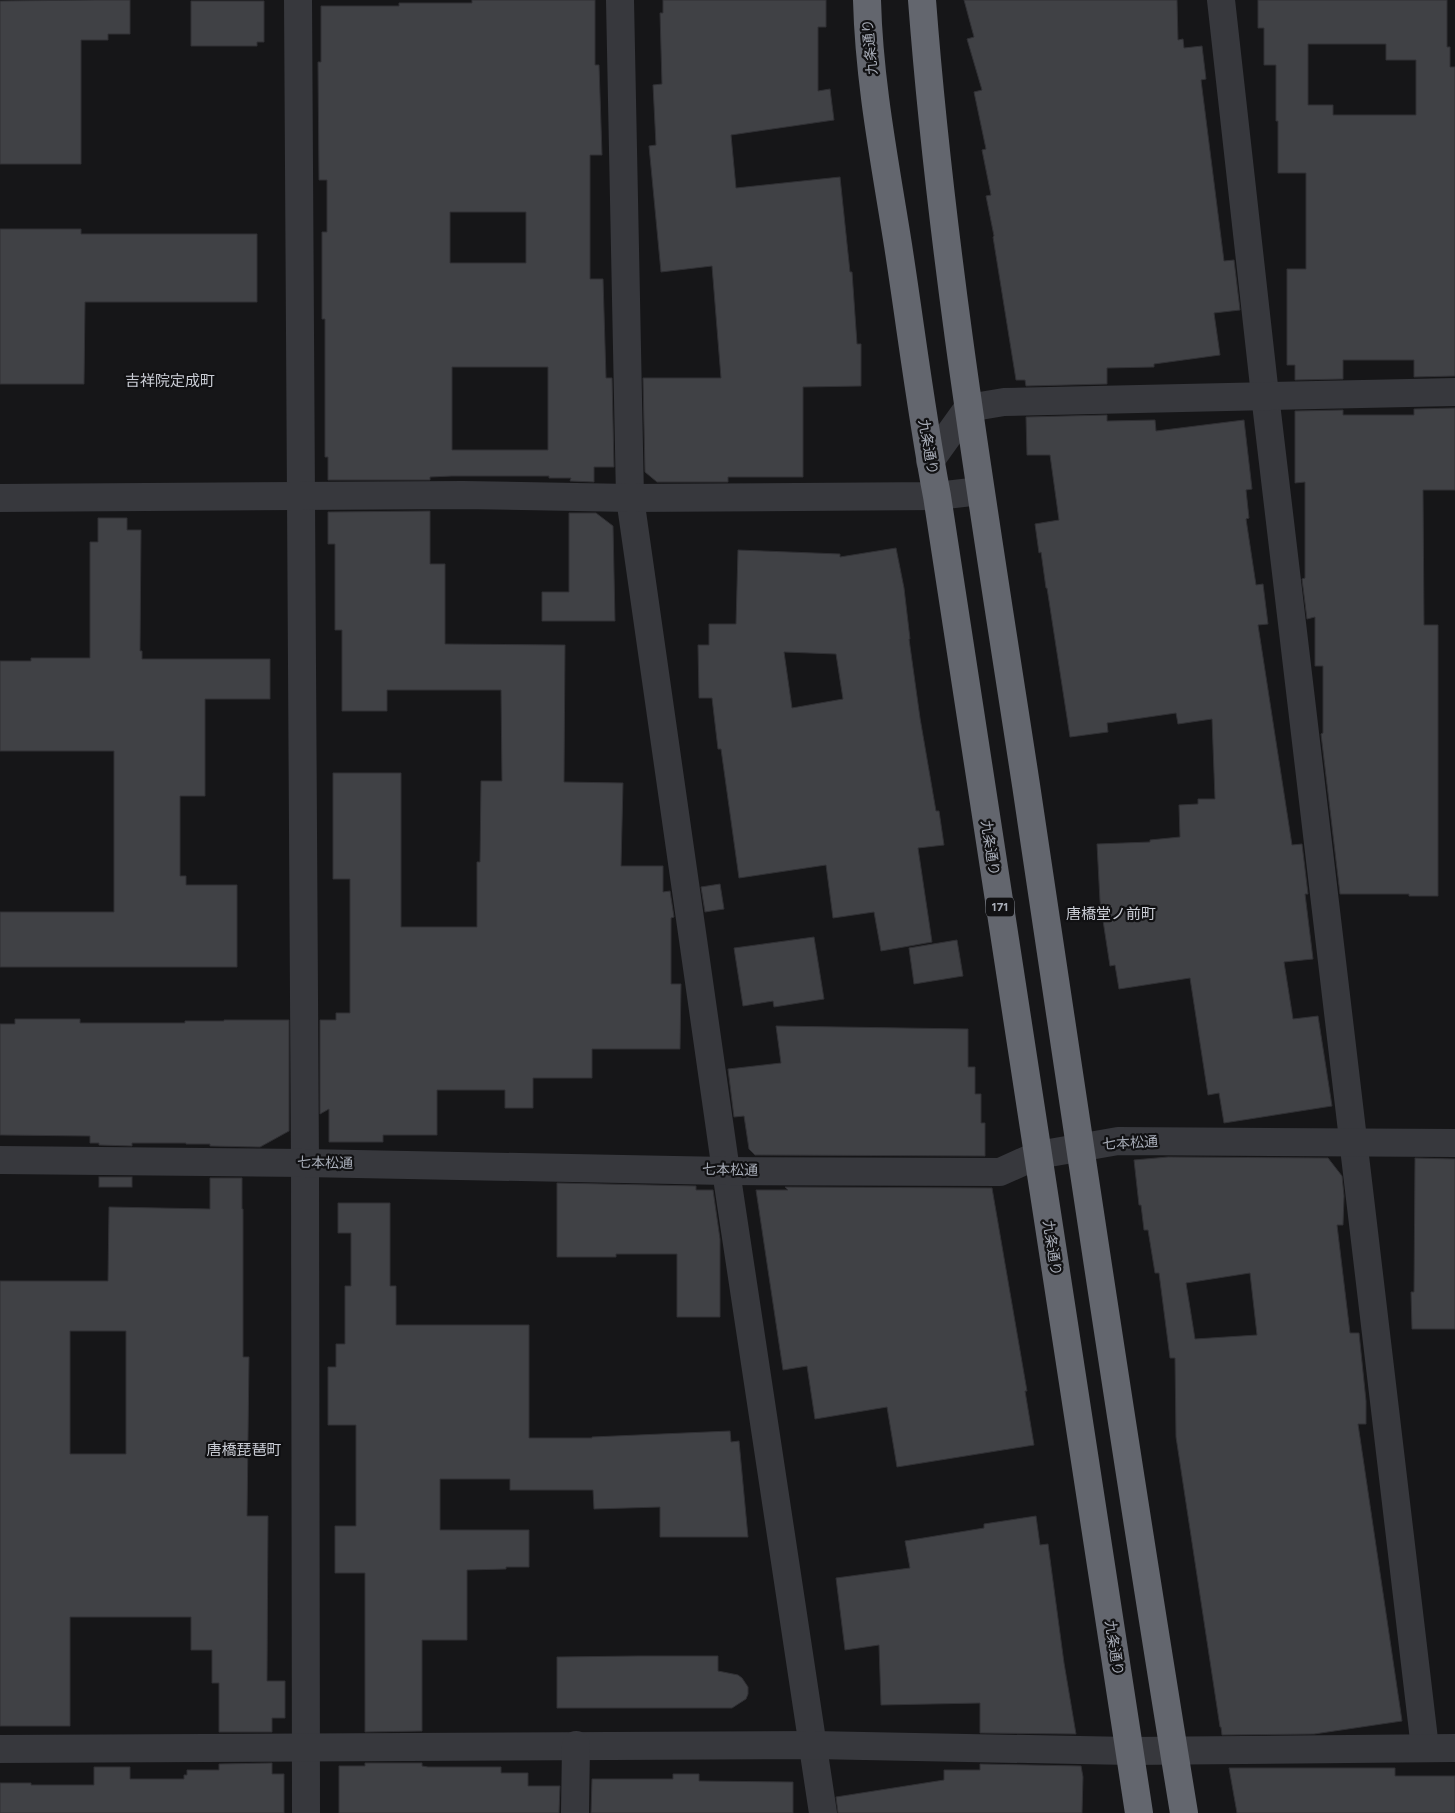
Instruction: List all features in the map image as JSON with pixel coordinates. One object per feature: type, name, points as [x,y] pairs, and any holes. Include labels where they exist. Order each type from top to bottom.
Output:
[{"type":"highway","name":"九条通り","points":[[866,0],[870,64],[916,381],[937,496],[1139,1813]]},
{"type":"highway","points":[[922,0],[944,226],[968,408],[1080,1147],[1184,1813]]},
{"type":"street","points":[[298,0],[305,1163],[306,1813]]},
{"type":"street","points":[[620,0],[630,498],[726,1170],[823,1813]]},
{"type":"street","points":[[1221,0],[1265,395],[1425,1748]]},
{"type":"street","points":[[930,461],[968,408],[1004,402],[1455,392]]},
{"type":"street","points":[[0,498],[300,495],[630,498],[937,496],[980,490]]},
{"type":"street","name":"七本松通","points":[[0,1160],[1000,1172],[1038,1155],[1118,1141],[1455,1143]]},
{"type":"street","points":[[0,1749],[813,1745],[1130,1751],[1455,1748]]},
{"type":"street","points":[[575,1813],[576,1746]]},
{"type":"building","points":[[130,0],[130,34],[108,34],[108,40],[81,40],[81,164],[0,164],[0,1]]},
{"type":"building","points":[[472,0],[595,0],[595,65],[599,65],[602,155],[590,155],[590,279],[603,279],[606,378],[612,378],[614,467],[594,467],[594,482],[570,481],[571,478],[549,478],[549,476],[452,476],[430,477],[430,480],[328,480],[328,457],[325,457],[325,319],[322,319],[322,232],[327,232],[327,180],[319,180],[318,62],[321,62],[321,6],[399,6],[399,3],[472,3]],"holes":[[[450,212],[526,212],[526,263],[450,263]],[[452,367],[548,367],[548,450],[452,450]]]},
{"type":"building","points":[[663,0],[826,0],[826,27],[818,27],[818,91],[830,89],[834,120],[731,135],[736,188],[840,177],[850,272],[852,272],[857,344],[861,344],[861,386],[803,387],[803,477],[728,477],[728,482],[657,482],[645,472],[643,378],[721,378],[712,266],[661,272],[649,146],[656,145],[653,85],[662,84],[660,13],[663,13]]},
{"type":"building","points":[[964,0],[1177,0],[1178,40],[1183,39],[1184,48],[1202,46],[1206,79],[1201,80],[1224,261],[1234,260],[1240,310],[1214,313],[1220,355],[1154,364],[1154,367],[1107,368],[1107,384],[1026,386],[1025,380],[1016,380],[986,196],[991,195],[982,150],[986,149],[974,92],[982,90],[967,39],[974,37]]},
{"type":"building","points":[[1258,0],[1447,0],[1447,47],[1450,47],[1450,67],[1455,67],[1455,376],[1414,377],[1414,360],[1343,360],[1343,379],[1295,380],[1295,365],[1287,365],[1287,269],[1306,269],[1306,173],[1278,173],[1276,65],[1264,65],[1264,28],[1258,28]],"holes":[[[1308,44],[1386,44],[1386,60],[1416,60],[1416,115],[1333,115],[1333,105],[1308,105]]]},
{"type":"building","points":[[191,1],[264,1],[264,42],[257,42],[257,46],[191,46]]},
{"type":"building","points":[[0,229],[81,229],[81,234],[257,234],[257,302],[85,302],[84,384],[0,384]]},
{"type":"building","points":[[1455,408],[1455,490],[1423,490],[1424,625],[1438,625],[1438,896],[1340,894],[1321,734],[1323,733],[1323,666],[1315,666],[1315,617],[1307,619],[1302,579],[1305,578],[1305,482],[1295,483],[1295,411],[1343,410],[1343,415],[1414,415],[1414,409]]},
{"type":"building","points":[[1107,415],[1107,421],[1155,420],[1156,431],[1244,420],[1252,489],[1246,490],[1249,518],[1246,519],[1256,585],[1263,584],[1268,624],[1258,625],[1292,845],[1302,844],[1308,894],[1305,894],[1313,959],[1284,962],[1293,1019],[1318,1016],[1332,1106],[1224,1123],[1219,1093],[1208,1095],[1190,978],[1119,989],[1115,965],[1110,966],[1100,901],[1097,844],[1150,842],[1150,840],[1180,837],[1179,805],[1198,804],[1198,799],[1215,799],[1212,719],[1178,724],[1176,713],[1107,723],[1108,732],[1070,737],[1035,524],[1059,520],[1050,455],[1027,455],[1026,417]]},
{"type":"building","points":[[430,511],[430,564],[445,564],[445,644],[565,645],[564,782],[623,783],[621,866],[663,866],[663,892],[670,891],[674,917],[671,918],[671,984],[681,984],[680,1049],[592,1049],[592,1078],[533,1078],[533,1108],[505,1108],[505,1090],[437,1090],[437,1135],[383,1135],[383,1142],[329,1142],[329,1109],[320,1114],[320,1020],[336,1020],[336,1013],[350,1013],[350,879],[333,879],[333,773],[401,773],[401,927],[477,927],[477,862],[480,862],[481,781],[502,781],[501,690],[387,690],[387,711],[342,711],[342,630],[335,630],[335,544],[328,544],[328,512]]},
{"type":"building","points":[[569,513],[596,513],[613,526],[615,621],[542,621],[542,592],[569,592]]},
{"type":"building","points":[[98,518],[127,518],[127,530],[141,530],[140,651],[142,651],[142,659],[270,659],[270,699],[205,699],[205,796],[180,796],[180,876],[186,876],[186,885],[237,885],[237,967],[0,967],[0,912],[114,912],[114,751],[0,751],[0,661],[31,661],[31,658],[90,658],[90,542],[98,542]]},
{"type":"building","points":[[896,548],[904,588],[920,718],[936,811],[939,811],[944,845],[918,848],[932,942],[881,951],[874,912],[833,918],[826,865],[739,878],[721,749],[718,749],[712,698],[699,698],[698,645],[709,645],[709,624],[736,624],[738,550],[840,554],[840,557]],"holes":[[[784,652],[836,654],[843,699],[792,708]]]},
{"type":"building","points":[[720,884],[724,909],[705,912],[701,887]]},
{"type":"building","points":[[814,937],[824,999],[774,1007],[773,1001],[743,1006],[734,948]]},
{"type":"building","points":[[957,940],[963,976],[914,984],[909,948]]},
{"type":"building","points":[[15,1019],[80,1019],[80,1023],[185,1023],[185,1021],[289,1020],[289,1131],[260,1147],[210,1146],[210,1144],[186,1143],[132,1143],[132,1146],[99,1145],[99,1143],[90,1143],[90,1136],[0,1135],[0,1024],[15,1024]]},
{"type":"building","points":[[776,1026],[968,1029],[968,1067],[975,1067],[975,1094],[981,1094],[981,1123],[985,1123],[985,1156],[755,1155],[749,1149],[744,1116],[734,1117],[728,1069],[781,1063]]},
{"type":"building","points":[[1168,1157],[1328,1158],[1342,1176],[1344,1196],[1343,1225],[1337,1225],[1350,1333],[1359,1333],[1366,1401],[1366,1424],[1358,1424],[1402,1721],[1314,1734],[1222,1735],[1176,1437],[1175,1358],[1170,1358],[1159,1273],[1155,1273],[1148,1230],[1144,1230],[1134,1160]],"holes":[[[1250,1273],[1257,1335],[1195,1339],[1186,1283]]]},
{"type":"building","points":[[1415,1158],[1455,1159],[1455,1329],[1412,1329],[1411,1292],[1414,1292]]},
{"type":"building","points":[[99,1177],[132,1177],[132,1187],[99,1187]]},
{"type":"building","points":[[210,1178],[242,1178],[243,1357],[249,1357],[247,1516],[268,1516],[267,1681],[285,1681],[285,1718],[272,1718],[272,1732],[219,1732],[219,1683],[212,1683],[212,1650],[191,1650],[191,1617],[70,1617],[70,1726],[0,1726],[0,1281],[108,1281],[109,1207],[210,1209]],"holes":[[[70,1331],[126,1331],[126,1454],[70,1454]]]},
{"type":"building","points":[[557,1183],[696,1186],[696,1190],[713,1190],[720,1239],[720,1317],[677,1317],[677,1254],[616,1254],[616,1257],[557,1257]]},
{"type":"building","points":[[785,1187],[992,1188],[1027,1391],[1025,1391],[1034,1445],[897,1467],[887,1407],[815,1419],[807,1366],[783,1370],[756,1190],[788,1190]]},
{"type":"building","points":[[338,1203],[390,1203],[390,1286],[396,1286],[396,1325],[529,1325],[529,1438],[592,1438],[730,1431],[731,1442],[739,1441],[748,1537],[660,1537],[660,1507],[594,1509],[593,1490],[510,1490],[510,1479],[440,1479],[440,1530],[529,1530],[529,1567],[467,1570],[467,1640],[422,1640],[422,1731],[365,1732],[365,1573],[335,1573],[335,1526],[356,1526],[356,1425],[328,1425],[328,1367],[336,1367],[336,1344],[345,1344],[345,1286],[351,1286],[351,1233],[338,1233]]},
{"type":"building","points":[[1036,1516],[1040,1545],[1048,1544],[1064,1663],[1076,1734],[980,1733],[980,1703],[881,1705],[879,1645],[845,1650],[836,1578],[910,1568],[905,1541],[984,1528],[984,1524]]},
{"type":"building","points":[[718,1656],[718,1671],[738,1675],[742,1678],[748,1687],[748,1694],[746,1699],[732,1708],[557,1708],[557,1657]]},
{"type":"building","points":[[272,1763],[272,1774],[284,1774],[284,1813],[0,1813],[0,1783],[94,1785],[94,1767],[130,1767],[130,1779],[184,1779],[184,1775],[187,1775],[187,1770],[219,1770],[219,1764]]},
{"type":"building","points":[[365,1763],[422,1763],[422,1766],[428,1767],[501,1767],[501,1773],[528,1773],[528,1786],[560,1786],[559,1813],[339,1813],[339,1766],[365,1766]]},
{"type":"building","points":[[980,1764],[1081,1766],[1083,1777],[1082,1813],[838,1813],[836,1797],[944,1780],[944,1770],[980,1770]]},
{"type":"building","points":[[1229,1768],[1395,1768],[1395,1776],[1455,1776],[1455,1813],[1237,1813]]},
{"type":"building","points":[[673,1774],[699,1774],[699,1781],[793,1782],[793,1813],[591,1813],[592,1779],[673,1779]]},
{"type":"district","name":"吉祥院定成町","points":[[170,381]]},
{"type":"district","name":"唐橋堂ノ前町","points":[[1111,914]]},
{"type":"district","name":"唐橋琵琶町","points":[[244,1450]]}]
